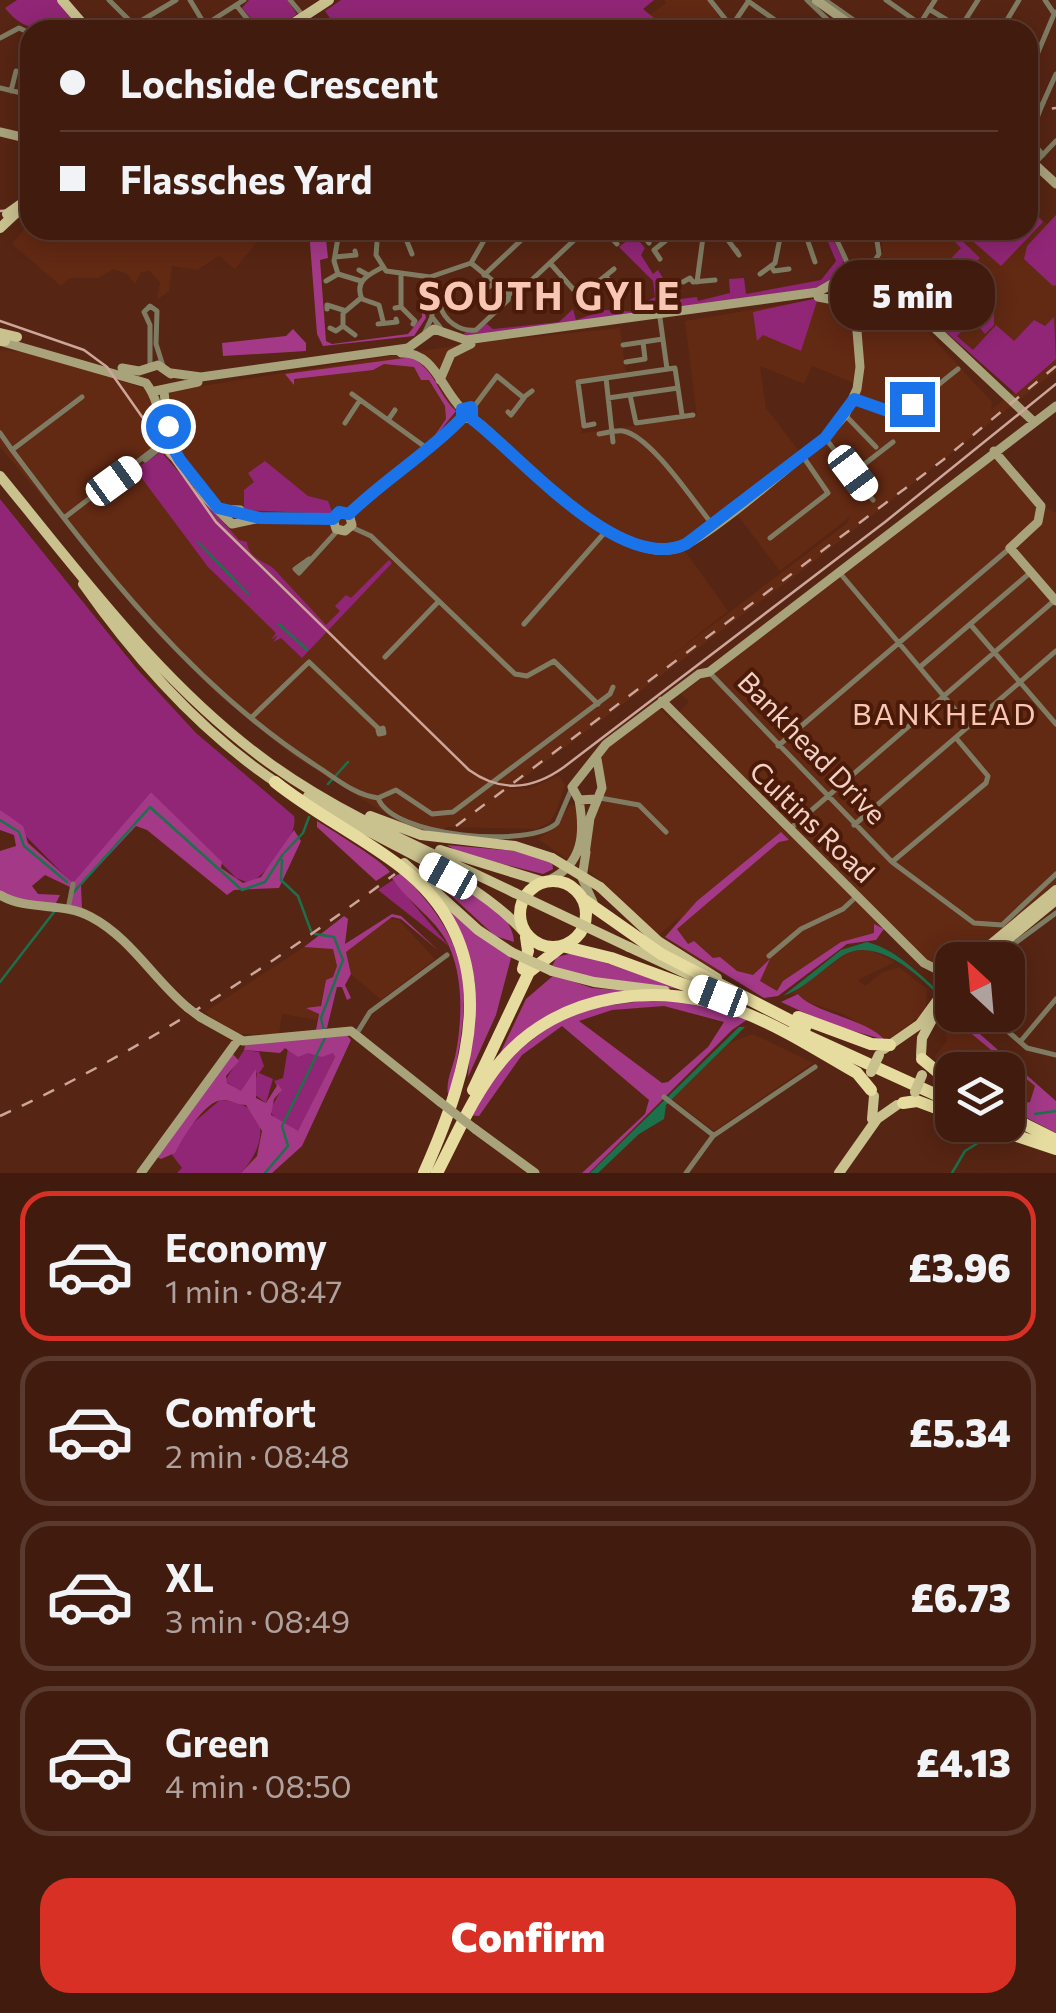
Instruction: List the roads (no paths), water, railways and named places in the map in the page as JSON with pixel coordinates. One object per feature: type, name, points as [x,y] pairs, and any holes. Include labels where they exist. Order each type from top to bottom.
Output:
[{"type":"highway","points":[[275,782],[407,872],[437,904],[456,938],[470,989],[468,1044],[459,1087],[431,1173]]},
{"type":"highway","points":[[431,1173],[525,964],[524,901],[546,881],[569,882],[650,946],[857,1074],[873,1093]]},
{"type":"highway","points":[[431,1173],[530,972],[581,927],[581,895]]},
{"type":"highway","points":[[525,935],[542,948],[562,947],[611,958],[887,1048]]},
{"type":"highway","points":[[650,946],[718,978],[742,1002]]},
{"type":"highway","points":[[431,1173],[480,1092],[530,1034],[586,1004],[657,995],[742,1002],[935,1090]]},
{"type":"highway","points":[[921,1057],[935,1069]]},
{"type":"highway","points":[[900,1104],[918,1102],[935,1108]]},
{"type":"highway","points":[[1025,1130],[1056,1145]]},
{"type":"highway","points":[[1025,1136],[1056,1145]]},
{"type":"main road","points":[[62,0],[79,20]]},
{"type":"main road","points":[[298,20],[329,0]]},
{"type":"main road","points":[[0,476],[160,666],[260,756],[324,798],[514,896]]},
{"type":"main road","points":[[0,485],[180,696],[238,747],[308,796],[476,893],[506,913],[525,935]]},
{"type":"main road","points":[[83,584],[122,638],[169,691],[275,782],[397,858],[472,924],[511,952],[552,971],[594,982],[742,1002]]},
{"type":"main road","points":[[214,718],[304,780],[364,814],[444,852],[546,881]]},
{"type":"main road","points":[[308,796],[742,1002]]},
{"type":"main road","points":[[364,814],[420,835],[515,846],[552,858],[600,887],[648,933],[718,978]]},
{"type":"main road","points":[[1001,942],[1056,890]]},
{"type":"main road","points":[[1004,942],[1056,900]]},
{"type":"main road","points":[[836,1173],[876,1108],[871,1072],[887,1048],[916,1029],[935,1006]]},
{"type":"main road","points":[[836,1173],[876,1119],[914,1092],[922,1075],[924,1034],[935,1013]]},
{"type":"main road","points":[[887,1048],[908,1044],[921,1057]]},
{"type":"main road","points":[[873,1093],[885,1104],[900,1104]]},
{"type":"street","points":[[110,0],[128,20]]},
{"type":"street","points":[[144,20],[176,0]]},
{"type":"street","points":[[233,4],[244,0]]},
{"type":"street","points":[[290,0],[300,12]]},
{"type":"street","points":[[806,0],[834,19]]},
{"type":"street","points":[[816,0],[834,19]]},
{"type":"street","points":[[825,0],[854,20]]},
{"type":"street","points":[[922,20],[935,0]]},
{"type":"street","points":[[1038,52],[1055,12],[1048,9],[1045,0]]},
{"type":"street","points":[[749,1],[775,20]]},
{"type":"street","points":[[890,1],[910,20]]},
{"type":"street","points":[[929,9],[946,20]]},
{"type":"street","points":[[11,90],[16,71]]},
{"type":"street","points":[[1038,115],[1056,74]]},
{"type":"street","points":[[0,88],[20,92]]},
{"type":"street","points":[[1038,158],[1055,145]]},
{"type":"street","points":[[1038,149],[1043,155]]},
{"type":"street","points":[[338,240],[338,274]]},
{"type":"street","points":[[377,240],[376,255],[382,267],[401,275],[430,277],[472,263],[484,240]]},
{"type":"street","points":[[406,240],[412,254]]},
{"type":"street","points":[[484,274],[521,240]]},
{"type":"street","points":[[509,294],[521,290],[574,240]]},
{"type":"street","points":[[613,240],[617,244]]},
{"type":"street","points":[[659,240],[650,244],[660,259]]},
{"type":"street","points":[[697,282],[704,240]]},
{"type":"street","points":[[729,240],[736,250]]},
{"type":"street","points":[[760,274],[780,254],[780,240]]},
{"type":"street","points":[[807,240],[815,262]]},
{"type":"street","points":[[837,240],[847,262],[864,278],[910,305],[1030,423]]},
{"type":"street","points":[[4,338],[163,389],[406,352],[425,360],[467,414],[606,531],[640,546],[664,550],[686,544],[825,438],[845,415],[854,399],[860,367],[856,319],[866,301],[864,278],[879,254],[875,246]]},
{"type":"street","points":[[335,257],[356,255],[356,251]]},
{"type":"street","points":[[425,360],[449,356],[463,346],[824,292],[839,280],[847,262]]},
{"type":"street","points":[[472,263],[509,294]]},
{"type":"street","points":[[550,263],[573,289],[593,286],[614,269]]},
{"type":"street","points":[[771,266],[774,271],[790,269]]},
{"type":"street","points":[[361,298],[361,281],[382,267]]},
{"type":"street","points":[[359,270],[368,275]]},
{"type":"street","points":[[699,270],[686,280],[715,280]]},
{"type":"street","points":[[326,281],[338,274],[361,281]]},
{"type":"street","points":[[401,275],[398,307],[415,321]]},
{"type":"street","points":[[606,276],[616,287],[628,286]]},
{"type":"street","points":[[4,338],[131,370],[167,369],[201,377],[386,351],[411,347],[423,335],[432,317],[430,277]]},
{"type":"street","points":[[839,280],[864,278]]},
{"type":"street","points":[[839,280],[841,303],[856,319]]},
{"type":"street","points":[[493,284],[473,297],[449,291],[440,310],[457,327],[473,331],[508,300],[509,294]]},
{"type":"street","points":[[423,335],[447,334],[466,340],[825,296],[857,307],[878,294],[906,308],[1030,423]]},
{"type":"street","points":[[330,328],[336,331],[342,326],[344,310],[361,298]]},
{"type":"street","points":[[361,298],[379,305],[380,322],[397,322],[396,318]]},
{"type":"street","points":[[328,309],[327,305],[334,304],[344,310]]},
{"type":"street","points":[[146,383],[150,325],[144,312],[150,306],[157,312],[157,352],[167,369],[161,413],[164,445],[218,508],[242,517],[333,519]]},
{"type":"street","points":[[660,316],[682,416]]},
{"type":"street","points":[[432,317],[447,334],[449,356],[440,380]]},
{"type":"street","points":[[342,326],[355,335]]},
{"type":"street","points":[[423,335],[425,360]]},
{"type":"street","points":[[623,344],[663,339]]},
{"type":"street","points":[[626,362],[645,359],[643,342]]},
{"type":"street","points":[[93,365],[142,388],[161,413]]},
{"type":"street","points":[[594,424],[584,426],[578,382],[671,368]]},
{"type":"street","points":[[854,399],[882,410],[902,409],[958,370]]},
{"type":"street","points":[[349,514],[390,477],[431,451],[498,376],[524,397]]},
{"type":"street","points":[[606,378],[613,442]]},
{"type":"street","points":[[608,398],[678,388]]},
{"type":"street","points":[[163,389],[164,445]]},
{"type":"street","points":[[508,412],[511,415],[532,391]]},
{"type":"street","points":[[352,394],[431,451]]},
{"type":"street","points":[[630,395],[636,423],[693,414]]},
{"type":"street","points":[[12,450],[82,397]]},
{"type":"street","points":[[345,423],[360,400]]},
{"type":"street","name":"Bankhead Drive","points":[[1056,404],[709,672],[853,826],[892,862],[974,923],[998,926],[1016,914],[1056,874]]},
{"type":"street","points":[[388,420],[395,410]]},
{"type":"street","points":[[845,415],[876,446]]},
{"type":"street","name":"Bankhead Drive","points":[[994,451],[1030,423]]},
{"type":"street","points":[[598,434],[626,432],[657,456],[712,524]]},
{"type":"street","points":[[0,433],[64,518],[178,651],[250,717],[360,794],[378,798],[396,790],[432,814],[453,812],[598,704],[613,687]]},
{"type":"street","points":[[825,438],[873,500]]},
{"type":"street","points":[[853,473],[893,442]]},
{"type":"street","points":[[1005,463],[1007,444]]},
{"type":"street","points":[[64,518],[164,445]]},
{"type":"street","points":[[778,746],[1036,524],[1042,512],[1037,498],[994,451]]},
{"type":"street","points":[[770,538],[828,493],[802,456]]},
{"type":"street","points":[[333,519],[339,512],[349,514]]},
{"type":"street","points":[[349,514],[351,527]]},
{"type":"street","points":[[333,519],[338,530]]},
{"type":"street","points":[[309,559],[338,530],[351,527],[370,536],[515,674],[527,676],[554,661],[598,704]]},
{"type":"street","points":[[524,624],[606,531]]},
{"type":"street","points":[[788,830],[1056,600],[1010,548]]},
{"type":"street","points":[[838,572],[970,726]]},
{"type":"street","points":[[920,667],[1031,572]]},
{"type":"street","points":[[385,658],[440,601]]},
{"type":"street","points":[[970,624],[1056,724]]},
{"type":"street","points":[[853,826],[1056,651]]},
{"type":"street","points":[[250,717],[269,704],[308,662],[379,728]]},
{"type":"street","points":[[378,798],[382,808],[399,818],[459,835],[540,834],[557,823],[572,787],[599,753],[662,701],[699,674],[709,672]]},
{"type":"street","name":"Cultins Road","points":[[662,701],[788,830],[924,962],[935,968]]},
{"type":"street","points":[[892,862],[988,780],[956,738]]},
{"type":"street","points":[[599,753],[595,765],[600,782],[582,878],[593,903],[672,956]]},
{"type":"street","points":[[582,774],[600,782],[616,799]]},
{"type":"street","points":[[546,881],[568,869],[577,856],[583,834],[579,800],[572,787]]},
{"type":"street","points":[[564,806],[579,800],[616,799],[644,808],[666,832]]},
{"type":"street","points":[[581,895],[578,874],[586,852]]},
{"type":"street","points":[[62,908],[73,884]]},
{"type":"street","points":[[0,895],[30,907],[62,908],[87,915],[112,932],[188,1008],[238,1040],[322,1032],[357,1033],[384,1061],[534,1173]]},
{"type":"street","points":[[769,956],[857,896]]},
{"type":"street","points":[[1009,942],[1056,913]]},
{"type":"street","points":[[357,1033],[370,1012],[448,954]]},
{"type":"street","points":[[1020,1042],[1056,999]]},
{"type":"street","points":[[1009,1032],[1034,1052],[1056,1055]]},
{"type":"street","points":[[141,1173],[238,1040]]},
{"type":"street","points":[[686,1173],[714,1136],[814,1067]]},
{"type":"street","points":[[664,1097],[714,1136]]},
{"type":"waterway","points":[[198,542],[248,594]]},
{"type":"waterway","points":[[279,624],[307,650]]},
{"type":"waterway","points":[[328,784],[348,762]]},
{"type":"waterway","points":[[72,894],[150,807],[242,890],[265,882],[283,854]]},
{"type":"waterway","points":[[285,852],[303,833],[309,817]]},
{"type":"waterway","points":[[0,820],[19,832],[24,846],[67,882]]},
{"type":"waterway","points":[[282,860],[281,880],[298,896],[311,931]]},
{"type":"waterway","points":[[0,982],[54,912]]},
{"type":"waterway","points":[[315,934],[334,937],[343,960],[321,1018],[324,1031]]},
{"type":"waterway","points":[[265,1173],[288,1146],[282,1126],[325,1038]]},
{"type":"waterway","points":[[1035,1114],[1056,1111]]},
{"type":"waterway","points":[[952,1173],[965,1151],[980,1142]]},
{"type":"tram line","points":[[0,321],[84,350],[107,367],[216,522],[469,770],[493,782],[516,786],[540,780],[564,767],[885,522],[1056,384]]},
{"type":"railway","points":[[1038,110],[1056,108]]},
{"type":"railway","points":[[0,211],[20,210]]},
{"type":"railway","points":[[456,826],[943,460],[1056,366]]},
{"type":"railway","points":[[0,1116],[104,1064],[204,1005],[395,874]]},
{"type":"district","name":"SOUTH GYLE","points":[[550,297]]},
{"type":"district","name":"BANKHEAD","points":[[945,715]]}]
